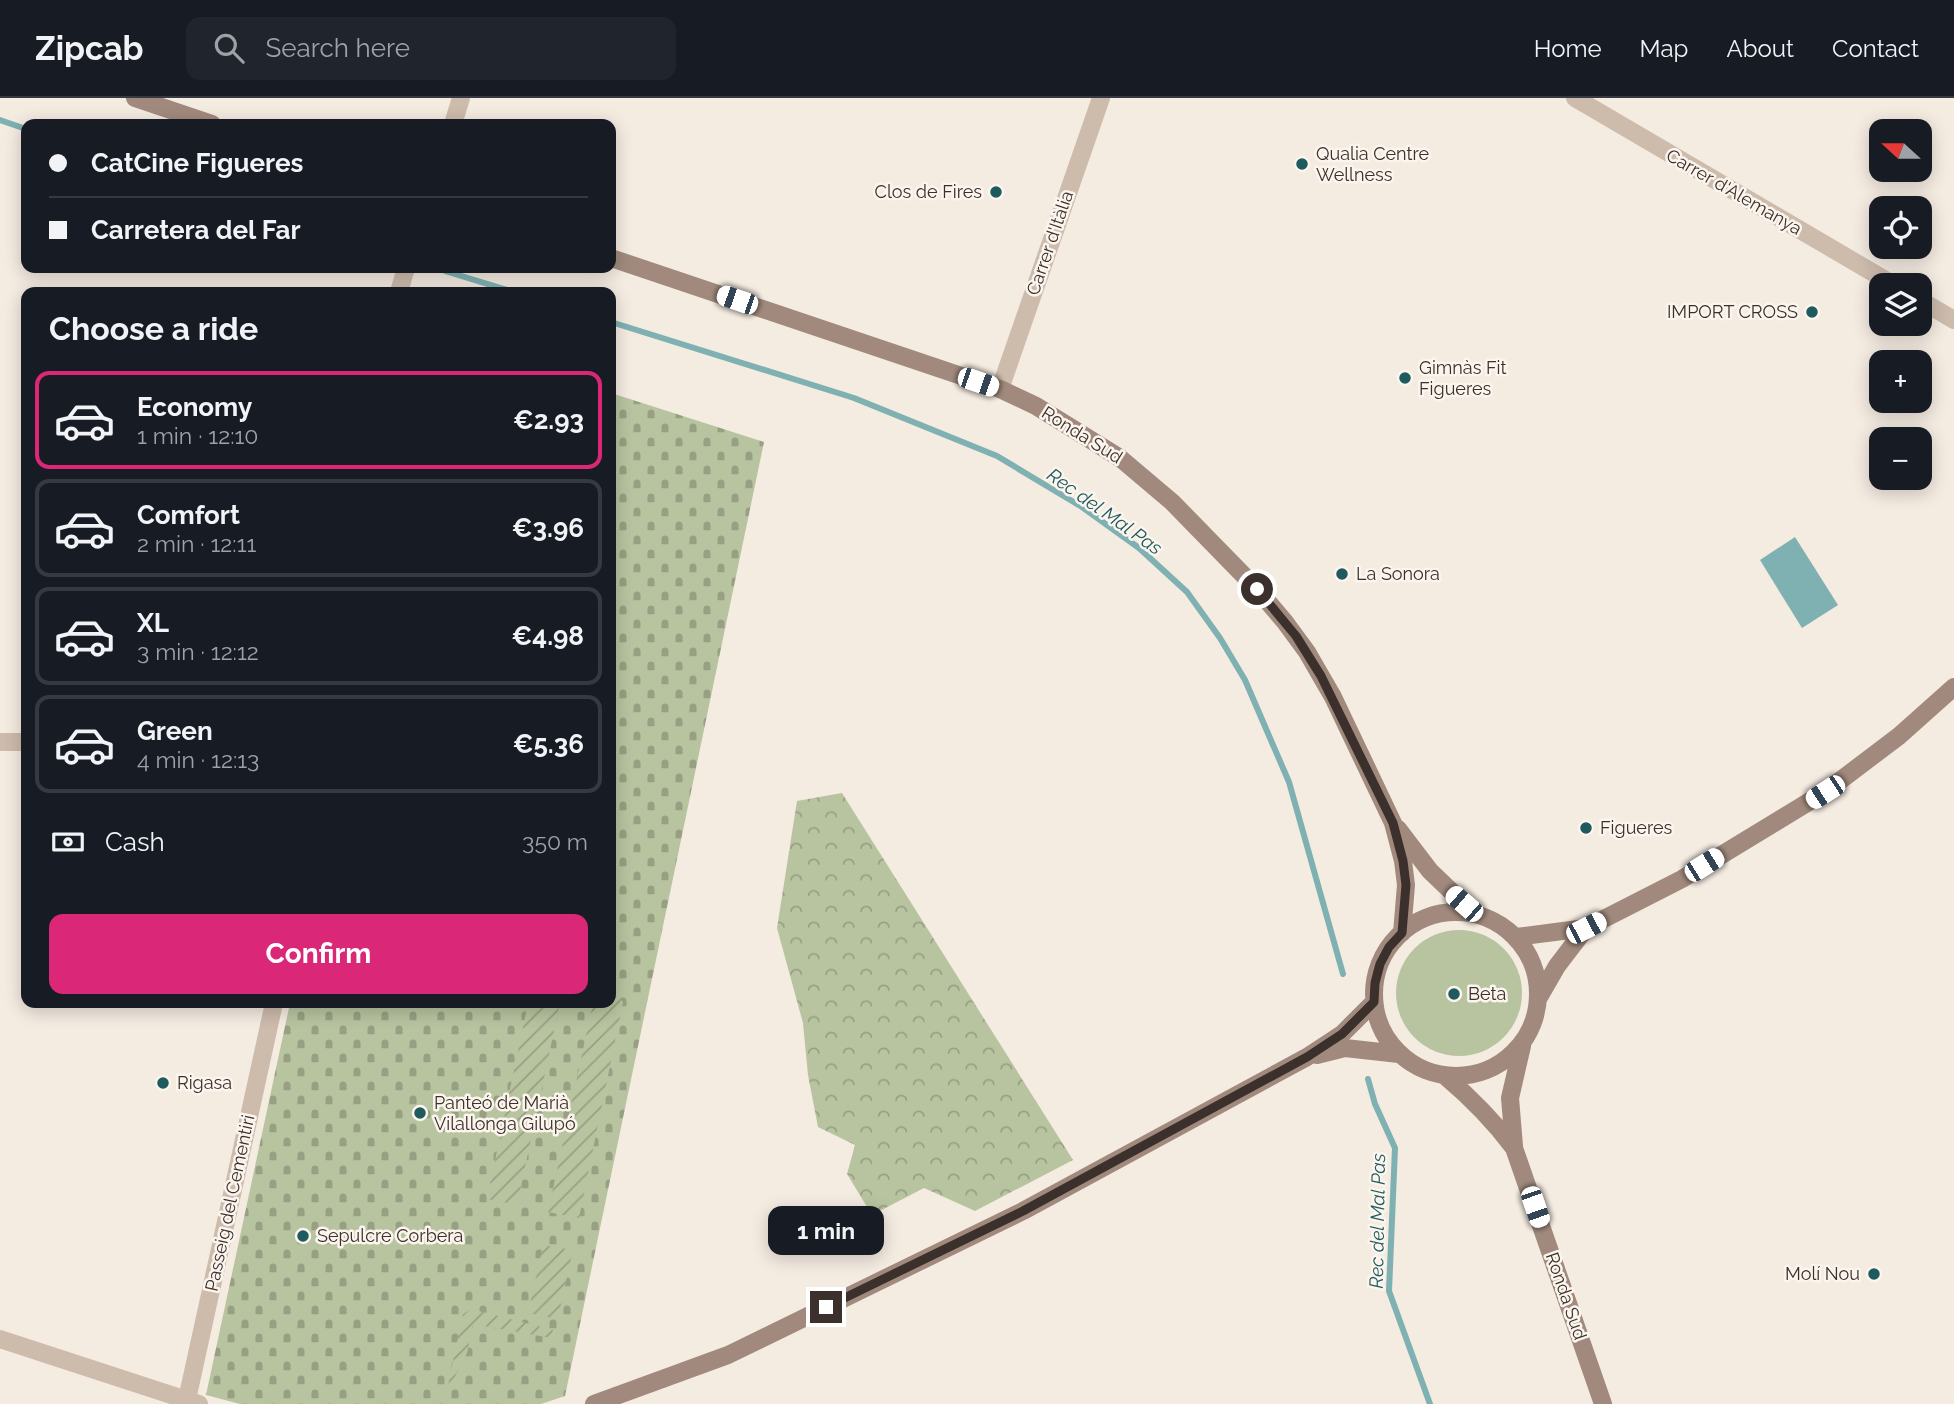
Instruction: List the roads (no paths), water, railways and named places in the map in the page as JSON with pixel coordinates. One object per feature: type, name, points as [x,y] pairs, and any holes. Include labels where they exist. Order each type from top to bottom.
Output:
[{"type":"main road","points":[[135,98],[197,119]]},
{"type":"main road","name":"Ronda Sud","points":[[616,260],[1000,389],[1036,406],[1120,458],[1171,502],[1257,589],[1285,622],[1321,676],[1393,823],[1406,885],[1402,933]]},
{"type":"main road","points":[[1516,937],[1586,928],[1682,879],[1825,792],[1899,736],[1954,687]]},
{"type":"main road","name":"Ronda Sud","points":[[1393,823],[1430,871],[1475,914]]},
{"type":"main road","name":"Ronda Sud","points":[[1523,1043],[1507,1059],[1488,1070],[1467,1076],[1444,1076],[1420,1068],[1399,1054],[1382,1030],[1374,1002],[1380,964],[1389,947],[1402,933],[1418,922],[1456,912],[1475,914],[1494,921],[1516,937],[1534,966],[1538,982],[1534,1022],[1514,1070],[1510,1098],[1514,1148],[1603,1404]]},
{"type":"main road","points":[[1538,999],[1557,967],[1586,928]]},
{"type":"main road","points":[[594,1404],[740,1349],[1023,1211],[1307,1057],[1342,1034],[1374,1002]]},
{"type":"main road","points":[[1307,1057],[1345,1048],[1399,1054]]},
{"type":"main road","name":"Ronda Sud","points":[[1444,1076],[1474,1100],[1514,1148]]},
{"type":"street","points":[[455,119],[461,98]]},
{"type":"street","name":"Carrer d'Itàlia","points":[[1000,389],[1101,98]]},
{"type":"street","name":"Carrer d'Alemanya","points":[[1575,98],[1874,273]]},
{"type":"street","points":[[1932,307],[1954,320]]},
{"type":"street","points":[[0,742],[21,742]]},
{"type":"street","name":"Passeig del Cementiri","points":[[191,1403],[273,1008]]},
{"type":"street","points":[[0,1339],[191,1403]]},
{"type":"water","points":[[1795,537],[1838,605],[1802,628],[1760,560]]},
{"type":"waterway","name":"Rec del Mal Pas","points":[[0,120],[21,127]]},
{"type":"waterway","name":"Rec del Mal Pas","points":[[452,273],[498,287]]},
{"type":"waterway","name":"Rec del Mal Pas","points":[[616,324],[854,398],[997,456],[1082,507],[1139,548],[1187,592],[1220,638],[1245,680],[1289,782],[1343,974]]},
{"type":"waterway","name":"Rec del Mal Pas","points":[[1368,1079],[1375,1104],[1395,1148],[1389,1291],[1430,1404]]},
{"type":"place","name":"Qualia Centre Wellness","points":[[1302,164]]},
{"type":"place","name":"Clos de Fires","points":[[996,192]]},
{"type":"place","name":"IMPORT CROSS","points":[[1812,312]]},
{"type":"place","name":"Gimnàs Fit Figueres","points":[[1405,378]]},
{"type":"place","name":"La Sonora","points":[[1342,574]]},
{"type":"place","name":"Figueres","points":[[1586,828]]},
{"type":"place","name":"Beta","points":[[1454,994]]},
{"type":"place","name":"Rigasa","points":[[163,1083]]},
{"type":"place","name":"Panteó de Marià Vilallonga Gilupó","points":[[420,1113]]},
{"type":"place","name":"Sepulcre Corbera","points":[[303,1236]]},
{"type":"place","name":"Molí Nou","points":[[1874,1274]]}]
